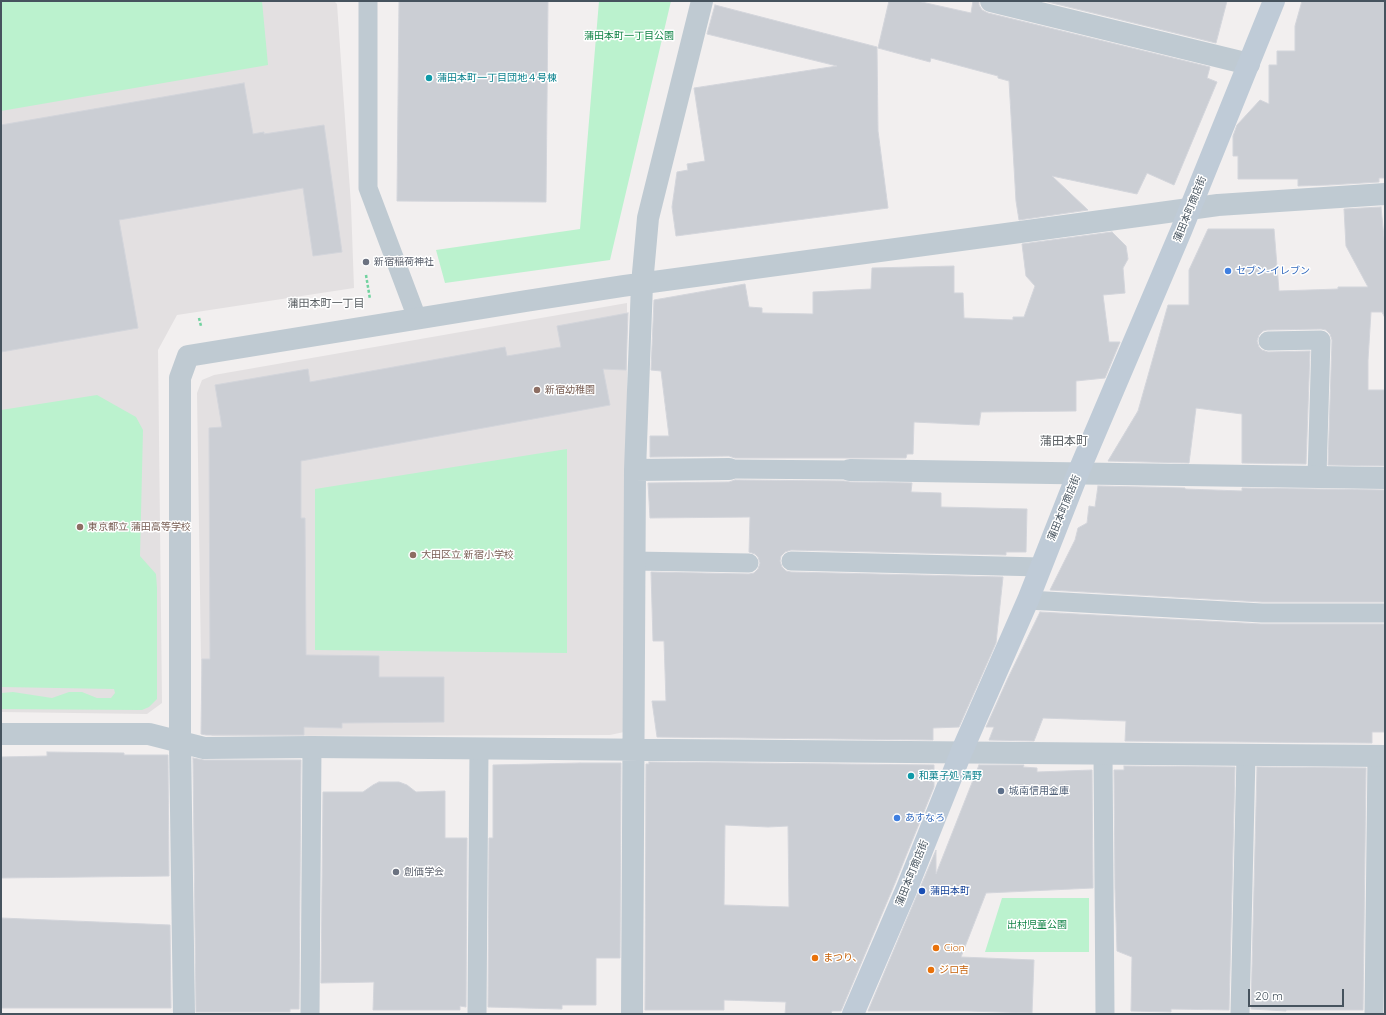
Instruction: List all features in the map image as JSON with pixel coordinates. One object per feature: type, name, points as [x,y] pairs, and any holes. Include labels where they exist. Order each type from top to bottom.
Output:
[{"type":"street","points":[[632,1014],[635,470],[642,284],[648,218],[702,1]]},
{"type":"street","points":[[991,1],[1249,64]]},
{"type":"street","name":"蒲田本町商店街","points":[[853,1014],[907,888],[962,753],[1028,600],[1078,473],[1199,188],[1274,1]]},
{"type":"street","points":[[184,1014],[180,742],[180,378],[188,356],[417,318],[642,284],[1218,205],[1385,194]]},
{"type":"street","points":[[635,470],[729,469]]},
{"type":"street","points":[[850,470],[1385,478]]},
{"type":"street","points":[[1,734],[149,734],[204,748],[312,747],[1381,756]]},
{"type":"lane","points":[[368,1],[368,188],[417,318]]},
{"type":"lane","points":[[1268,341],[1321,340],[1317,476]]},
{"type":"lane","points":[[729,469],[850,470]]},
{"type":"lane","points":[[634,561],[748,563]]},
{"type":"lane","points":[[791,561],[1041,567]]},
{"type":"lane","points":[[1028,600],[1262,613],[1385,613]]},
{"type":"lane","points":[[310,1014],[312,747]]},
{"type":"lane","points":[[477,1014],[479,749]]},
{"type":"lane","points":[[1102,754],[1105,1014]]},
{"type":"lane","points":[[1240,1014],[1246,755]]},
{"type":"lane","points":[[1374,1014],[1381,756]]},
{"type":"path","points":[[366,275],[371,306]]},
{"type":"shaded area","name":"東京都立 蒲田高等学校","points":[[1,1],[334,1],[337,4],[351,205],[354,288],[177,315],[158,350],[162,703],[147,714],[1,712]]},
{"type":"shaded area","name":"大田区立 新宿小学校","points":[[627,303],[627,718],[624,732],[610,735],[212,736],[202,726],[197,393],[202,380],[214,375]]},
{"type":"green space","points":[[1,1],[262,1],[268,65],[1,111]]},
{"type":"green space","name":"蒲田本町一丁目公園","points":[[599,1],[671,1],[610,260],[445,283],[436,250],[580,229]]},
{"type":"green space","points":[[97,395],[136,417],[143,430],[140,556],[156,574],[157,699],[149,707],[142,710],[1,709],[1,693],[13,692],[52,698],[69,692],[82,692],[97,698],[111,698],[115,693],[114,689],[1,687],[1,410]]},
{"type":"green space","points":[[567,449],[567,653],[315,650],[315,489]]},
{"type":"green space","name":"出村児童公園","points":[[1002,898],[1089,898],[1089,952],[985,952]]},
{"type":"building","name":"蒲田本町一丁目団地４号棟","points":[[399,1],[548,1],[546,202],[397,201]]},
{"type":"building","points":[[889,1],[917,1],[971,13],[973,1],[979,1],[979,5],[982,10],[988,13],[1210,67],[1207,78],[1217,82],[1174,185],[1147,173],[1137,194],[1052,176],[1088,210],[1019,220],[1016,201],[1009,81],[998,78],[998,76],[931,58],[930,62],[878,48]]},
{"type":"building","points":[[1044,1],[1227,1],[1216,43]]},
{"type":"building","points":[[1302,1],[1385,1],[1385,178],[1379,178],[1379,182],[1298,186],[1298,179],[1238,179],[1238,156],[1233,156],[1233,136],[1237,125],[1260,100],[1269,104],[1269,65],[1277,65],[1277,51],[1295,51],[1295,26]]},
{"type":"building","points":[[715,5],[877,47],[878,131],[888,208],[676,236],[672,207],[677,172],[688,170],[687,164],[705,161],[694,88],[837,66],[707,34]]},
{"type":"building","points":[[244,83],[253,134],[264,132],[264,134],[324,125],[342,252],[313,256],[303,188],[119,220],[138,328],[1,352],[1,125]]},
{"type":"building","points":[[1381,207],[1385,247],[1385,318],[1382,312],[1371,312],[1368,390],[1385,390],[1385,466],[1328,465],[1332,340],[1330,334],[1326,330],[1321,329],[1267,330],[1263,331],[1259,335],[1257,341],[1262,350],[1268,352],[1310,351],[1306,464],[1242,463],[1242,414],[1196,408],[1189,463],[1108,461],[1138,411],[1168,305],[1189,305],[1189,270],[1208,229],[1274,229],[1279,291],[1338,289],[1338,287],[1368,287],[1346,246],[1344,209]]},
{"type":"building","points":[[1112,232],[1126,246],[1128,259],[1123,268],[1125,293],[1103,295],[1109,342],[1120,342],[1105,378],[1076,381],[1076,411],[981,412],[979,425],[914,422],[913,454],[907,454],[906,458],[735,458],[729,456],[650,457],[650,436],[669,436],[661,371],[651,370],[654,300],[745,284],[749,307],[762,308],[762,313],[813,314],[813,292],[871,289],[872,268],[954,266],[954,293],[963,293],[964,318],[1013,320],[1013,317],[1024,317],[1035,286],[1026,276],[1022,244]]},
{"type":"building","points":[[628,313],[626,370],[603,369],[610,405],[301,461],[301,518],[305,518],[306,655],[379,656],[379,677],[444,677],[444,722],[342,723],[342,728],[304,727],[304,735],[201,734],[202,659],[210,659],[209,428],[222,427],[215,385],[308,369],[310,382],[505,347],[507,356],[561,347],[557,326]]},
{"type":"building","points":[[735,480],[912,483],[911,492],[941,493],[941,507],[1027,509],[1026,552],[1006,552],[1006,555],[791,550],[785,552],[781,556],[780,561],[782,567],[786,571],[791,572],[1003,577],[996,643],[959,727],[933,728],[933,740],[657,737],[652,701],[666,701],[664,641],[653,641],[651,572],[749,574],[754,573],[758,569],[760,563],[755,554],[749,552],[750,517],[650,518],[648,483],[729,482]]},
{"type":"building","points":[[1098,486],[1242,491],[1242,488],[1385,490],[1385,602],[1262,602],[1050,590],[1075,540],[1078,528],[1087,523],[1089,506],[1095,507]]},
{"type":"building","points":[[1040,612],[1261,624],[1385,624],[1385,732],[1372,732],[1372,743],[1125,741],[1126,721],[1043,718],[1034,741],[989,740],[994,727],[986,727]]},
{"type":"building","points":[[47,752],[168,755],[169,876],[1,878],[1,757],[47,756]]},
{"type":"building","points":[[193,758],[204,760],[301,760],[299,1009],[290,1009],[290,1012],[196,1012]]},
{"type":"building","points":[[649,762],[934,765],[934,787],[841,1011],[832,1011],[831,1014],[785,1014],[786,1002],[724,1000],[724,1010],[645,1010],[646,764],[649,764]],"holes":[[[725,825],[768,827],[788,826],[789,907],[724,905]]]},
{"type":"building","points":[[621,763],[620,958],[596,958],[596,1005],[562,1005],[562,1009],[488,1007],[489,838],[493,838],[493,765]]},
{"type":"building","points":[[979,765],[1024,765],[1023,767],[1037,768],[1037,772],[1092,770],[1093,888],[986,893],[961,957],[1034,960],[1032,1013],[968,1011],[868,1011],[936,850],[936,874]]},
{"type":"building","points":[[1124,766],[1235,767],[1229,1010],[1171,1009],[1171,1012],[1131,1011],[1132,957],[1117,951],[1115,888],[1114,770],[1124,770]]},
{"type":"building","points":[[1257,767],[1366,768],[1363,1010],[1286,1011],[1251,1009]]},
{"type":"building","points":[[379,782],[399,782],[407,785],[416,792],[445,791],[445,838],[467,838],[466,1007],[460,1006],[460,1010],[373,1010],[374,982],[321,983],[323,792],[363,792]]},
{"type":"building","points":[[1,918],[170,925],[171,1008],[1,1008]]},
{"type":"place","name":"蒲田本町一丁目団地４号棟","points":[[429,78]]},
{"type":"place","name":"新宿稲荷神社","points":[[366,262]]},
{"type":"place","name":"セブン-イレブン","points":[[1228,271]]},
{"type":"place","name":"新宿幼稚園","points":[[537,390]]},
{"type":"place","name":"東京都立 蒲田高等学校","points":[[80,527]]},
{"type":"place","name":"大田区立 新宿小学校","points":[[413,555]]},
{"type":"place","name":"和菓子処 清野","points":[[911,776]]},
{"type":"place","name":"城南信用金庫","points":[[1001,791]]},
{"type":"place","name":"あすなろ","points":[[897,818]]},
{"type":"place","name":"創価学会","points":[[396,872]]},
{"type":"place","name":"蒲田本町","points":[[922,891]]},
{"type":"place","name":"Cion","points":[[936,948]]},
{"type":"place","name":"まつり、","points":[[815,958]]},
{"type":"place","name":"ジロ吉","points":[[931,970]]},
{"type":"district","name":"蒲田本町一丁目","points":[[326,304]]},
{"type":"district","name":"蒲田本町","points":[[1064,441]]}]
